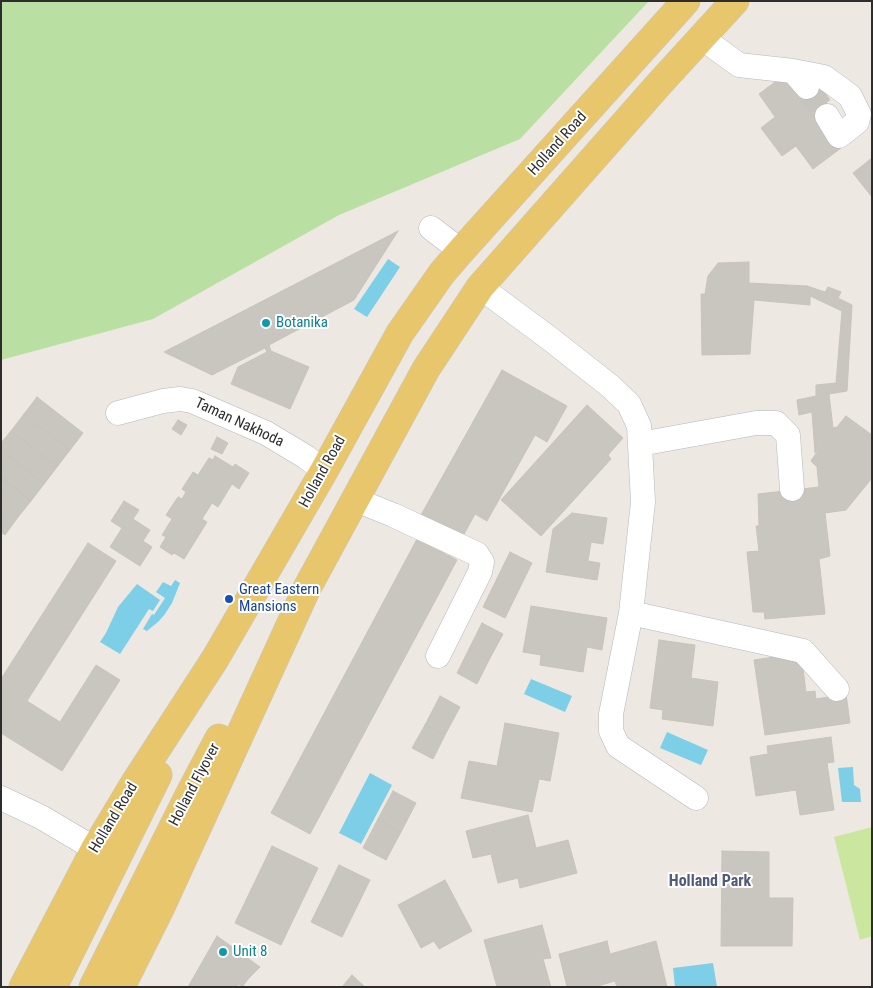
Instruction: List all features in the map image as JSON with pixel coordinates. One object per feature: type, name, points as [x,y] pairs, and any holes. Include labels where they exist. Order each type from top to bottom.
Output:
[{"type":"main road","name":"Holland Road","points":[[23,987],[95,849],[134,784],[215,659],[324,471],[400,333],[442,273],[461,250],[686,1]]},
{"type":"main road","points":[[121,987],[161,907],[307,588],[426,368],[480,287],[735,1]]},
{"type":"main road","points":[[608,88],[630,79],[644,76],[651,77],[660,83]]},
{"type":"main road","name":"Holland Flyover","points":[[93,987],[188,797],[238,703],[307,588]]},
{"type":"main road","points":[[53,987],[215,659]]},
{"type":"street","points":[[702,38],[739,65],[800,79],[824,77],[850,96],[859,114],[857,122],[839,136],[826,116]]},
{"type":"street","points":[[431,228],[461,250]]},
{"type":"street","points":[[480,287],[610,386],[629,404],[639,426],[643,502],[632,613],[611,714],[611,731],[618,746],[696,798]]},
{"type":"street","name":"Taman Nakhoda","points":[[118,413],[162,401],[180,399],[192,401],[266,432],[306,456],[324,471]]},
{"type":"street","points":[[640,444],[756,423],[776,423],[788,435],[792,489]]},
{"type":"street","points":[[356,500],[477,554],[482,562],[480,572],[438,656]]},
{"type":"street","points":[[632,613],[803,651],[836,689]]},
{"type":"street","points":[[1,798],[41,817],[95,849]]},
{"type":"green space","points":[[1,1],[649,1],[520,139],[339,215],[153,319],[1,360]]},
{"type":"green space","points":[[872,827],[872,936],[860,940],[834,837]]},
{"type":"water","points":[[388,259],[400,267],[367,317],[354,309]]},
{"type":"water","points":[[175,580],[180,583],[172,603],[165,614],[147,631],[143,629],[165,598],[156,592],[163,582],[171,586]]},
{"type":"water","points":[[137,584],[160,600],[153,611],[149,609],[120,654],[100,642],[118,607]]},
{"type":"water","points":[[531,679],[572,696],[565,712],[524,694]]},
{"type":"water","points":[[667,732],[708,750],[701,765],[660,748]]},
{"type":"water","points":[[853,767],[854,785],[860,789],[861,802],[842,802],[838,768]]},
{"type":"water","points":[[370,773],[392,785],[361,844],[339,833]]},
{"type":"water","points":[[713,963],[717,987],[675,987],[673,968]]},
{"type":"building","points":[[787,73],[812,83],[833,112],[821,121],[841,148],[813,169],[796,146],[782,156],[761,128],[775,117],[759,94]]},
{"type":"building","points":[[872,158],[872,197],[853,173]]},
{"type":"building","name":"Botanika","points":[[398,231],[354,300],[269,345],[271,351],[309,367],[290,409],[231,384],[238,367],[267,352],[265,348],[212,375],[164,352]]},
{"type":"building","points":[[749,262],[749,283],[807,286],[810,305],[754,300],[750,354],[702,355],[701,294],[705,294],[708,276],[718,263]]},
{"type":"building","points":[[807,286],[825,292],[828,287],[841,292],[838,298],[852,305],[847,391],[829,394],[833,428],[815,453],[812,412],[799,415],[797,400],[816,396],[816,385],[836,383],[842,311],[810,296]]},
{"type":"building","points":[[502,370],[567,406],[547,442],[535,435],[487,521],[475,514],[462,538],[421,515]]},
{"type":"building","points":[[37,397],[83,433],[70,450],[24,414]]},
{"type":"building","points":[[587,405],[623,438],[608,455],[611,459],[541,536],[501,500]]},
{"type":"building","points":[[24,414],[70,450],[57,467],[11,431]]},
{"type":"building","points":[[846,416],[872,435],[872,478],[846,510],[825,513],[830,556],[819,559],[825,614],[765,619],[764,612],[753,612],[747,552],[759,551],[756,526],[759,526],[758,494],[819,487],[817,467],[811,461],[833,428],[837,427]]},
{"type":"building","points":[[178,420],[187,425],[181,435],[172,429]]},
{"type":"building","points":[[11,431],[57,467],[44,484],[1,450],[1,443]]},
{"type":"building","points":[[217,437],[228,443],[222,454],[211,449]]},
{"type":"building","points":[[1,450],[44,484],[31,501],[1,477]]},
{"type":"building","points":[[215,456],[233,467],[235,464],[249,473],[239,489],[232,484],[218,507],[212,503],[202,519],[207,522],[184,559],[174,553],[172,555],[160,547],[166,537],[162,535],[172,519],[166,515],[178,497],[182,499],[186,492],[182,489],[193,472],[198,475],[209,458],[213,460]]},
{"type":"building","points":[[1,477],[31,501],[18,517],[1,504]]},
{"type":"building","points":[[124,501],[139,510],[133,519],[150,530],[143,541],[152,547],[140,566],[110,547],[122,528],[111,521]]},
{"type":"building","points":[[1,504],[18,517],[5,535],[1,532]]},
{"type":"building","points":[[572,513],[607,518],[603,544],[591,542],[588,561],[600,563],[597,580],[546,572],[553,529]]},
{"type":"building","points":[[417,539],[457,560],[310,834],[271,813]]},
{"type":"building","points":[[88,543],[116,561],[27,701],[60,722],[96,665],[120,680],[62,771],[1,733],[1,679]]},
{"type":"building","points":[[510,552],[532,563],[505,618],[483,607]]},
{"type":"building","points":[[531,606],[607,618],[602,650],[587,647],[583,672],[540,665],[541,655],[523,652]]},
{"type":"building","points":[[482,623],[503,634],[489,660],[469,649]]},
{"type":"building","points":[[659,640],[695,645],[691,678],[718,682],[713,726],[662,719],[663,710],[650,708]]},
{"type":"building","points":[[469,649],[489,660],[477,684],[457,673]]},
{"type":"building","points":[[801,653],[806,692],[815,691],[816,699],[846,694],[850,723],[765,735],[754,660]]},
{"type":"building","points":[[440,696],[460,707],[445,735],[425,725]]},
{"type":"building","points":[[505,723],[559,733],[550,781],[539,779],[532,812],[461,798],[469,761],[497,766]]},
{"type":"building","points":[[425,725],[445,735],[433,759],[412,748]]},
{"type":"building","points":[[831,737],[834,762],[827,763],[834,810],[800,815],[796,790],[756,796],[750,757],[768,754],[767,746]]},
{"type":"building","points":[[393,791],[416,803],[401,832],[378,819]]},
{"type":"building","points":[[528,815],[536,848],[568,840],[577,873],[520,888],[518,878],[498,883],[491,854],[473,858],[466,831]]},
{"type":"building","points":[[378,819],[401,832],[386,860],[363,848]]},
{"type":"building","points":[[272,846],[318,868],[281,945],[235,923]]},
{"type":"building","points":[[722,851],[769,852],[769,898],[793,898],[792,946],[721,946]]},
{"type":"building","points":[[339,865],[370,880],[342,937],[311,922]]},
{"type":"building","points":[[445,880],[472,931],[439,949],[434,941],[421,948],[398,905]]},
{"type":"building","points":[[542,925],[551,958],[543,959],[551,987],[497,987],[484,940]]},
{"type":"building","name":"Unit 8","points":[[217,936],[260,967],[242,987],[238,984],[237,987],[188,987]]},
{"type":"building","points":[[607,941],[610,954],[656,941],[667,987],[617,987],[615,981],[594,987],[567,987],[559,954]]},
{"type":"building","points":[[352,975],[365,987],[342,987]]},
{"type":"tunnel","points":[[807,87],[827,116]]},
{"type":"place","name":"Botanika","points":[[266,323]]},
{"type":"place","name":"Great Eastern Mansions","points":[[229,599]]},
{"type":"place","name":"Unit 8","points":[[223,952]]},
{"type":"district","name":"Holland Park","points":[[710,882]]}]
